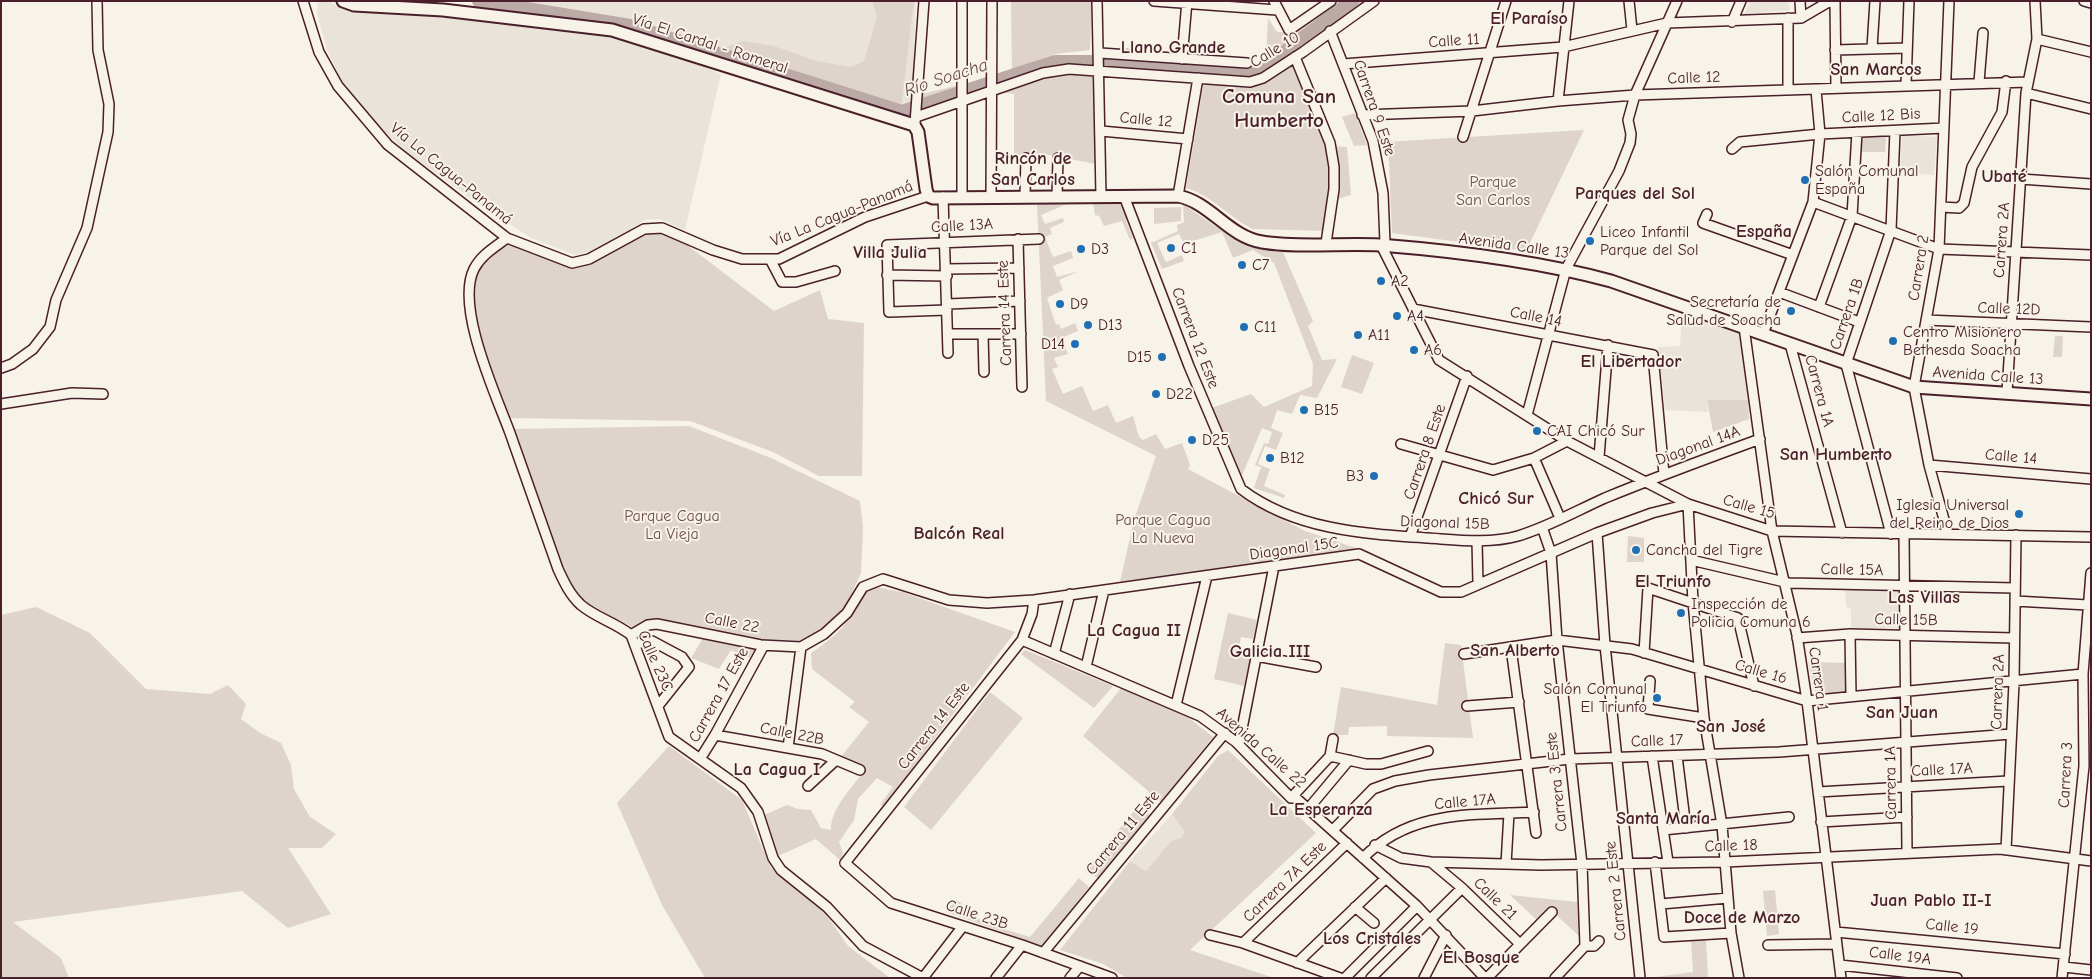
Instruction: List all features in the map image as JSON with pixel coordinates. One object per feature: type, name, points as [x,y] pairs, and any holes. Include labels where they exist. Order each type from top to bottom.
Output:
[{"type":"main road","name":"Vía El Cardal - Romeral","points":[[343,1],[354,5],[443,10],[612,30],[915,118]]},
{"type":"main road","points":[[915,118],[928,196]]},
{"type":"main road","name":"Avenida Calle 13","points":[[928,196],[991,198],[1025,196],[1178,196],[1189,198],[1199,204],[1251,240],[1281,244],[1381,245],[1566,269],[1611,281],[1914,387],[2091,399]]},
{"type":"street","points":[[1,368],[12,364],[33,349],[50,327],[56,300],[87,228],[108,132],[109,104],[98,50],[97,1]]},
{"type":"street","name":"Vía La Cagua-Panamá","points":[[304,1],[319,52],[338,86],[363,118],[388,145],[507,238],[572,264],[589,259],[644,229],[662,228],[713,250],[742,259],[779,259],[865,217],[928,196]]},
{"type":"street","points":[[915,118],[924,1]]},
{"type":"street","points":[[962,1],[962,197]]},
{"type":"street","points":[[991,198],[992,1]]},
{"type":"street","points":[[1097,1],[1100,55],[1101,196]]},
{"type":"street","points":[[1154,1],[1276,6]]},
{"type":"street","name":"Calle 10","points":[[1276,6],[1289,30],[1331,1]]},
{"type":"street","name":"Calle 10","points":[[915,118],[963,98],[1043,73],[1069,68],[1250,82],[1263,78],[1374,1]]},
{"type":"street","points":[[1463,137],[1506,1]]},
{"type":"street","points":[[1558,101],[1569,1]]},
{"type":"street","points":[[1629,1],[1632,30]]},
{"type":"street","points":[[1527,415],[1566,269],[1619,171],[1632,134],[1628,120],[1635,96],[1677,1]]},
{"type":"street","points":[[1732,22],[1742,1]]},
{"type":"street","points":[[1800,1],[1801,18],[1830,1]]},
{"type":"street","points":[[1835,1],[1836,88]]},
{"type":"street","points":[[1872,48],[1875,1]]},
{"type":"street","points":[[1906,84],[1909,1]]},
{"type":"street","name":"Carrera 2","points":[[1948,534],[1929,465],[1914,387],[1939,249],[1949,1]]},
{"type":"street","name":"Carrera 2A","points":[[2007,392],[2026,93],[2037,39],[2035,1]]},
{"type":"street","points":[[2084,1],[2091,3]]},
{"type":"street","points":[[1182,59],[1187,2]]},
{"type":"street","points":[[1788,18],[1788,90]]},
{"type":"street","name":"Calle 11","points":[[1343,64],[1563,47],[1667,23],[1801,18]]},
{"type":"street","name":"Carrera 9 Este","points":[[1330,31],[1373,141],[1381,178],[1386,243],[1381,245]]},
{"type":"street","points":[[1979,82],[1984,33]]},
{"type":"street","points":[[2037,39],[2091,52]]},
{"type":"street","points":[[1835,50],[1907,48]]},
{"type":"street","name":"Calle 10","points":[[1100,55],[1247,63]]},
{"type":"street","points":[[1295,57],[1330,143],[1334,167],[1334,189],[1326,243]]},
{"type":"street","points":[[1178,196],[1198,78]]},
{"type":"street","points":[[1941,207],[1960,208],[1964,203],[1972,167],[2002,112],[2006,81]]},
{"type":"street","name":"Calle 12","points":[[1362,115],[1472,111],[1558,101],[1635,96],[1816,90],[1906,84],[2028,82]]},
{"type":"street","points":[[1763,334],[1813,202],[1820,134],[1816,90]]},
{"type":"street","points":[[2026,93],[2091,109]]},
{"type":"street","name":"Calle 12 Bis","points":[[1732,149],[1745,142],[1820,134],[1944,128]]},
{"type":"street","name":"Calle 12","points":[[1101,131],[1188,139]]},
{"type":"street","name":"Carrera 1B","points":[[1891,534],[1846,364],[1891,230],[1895,131]]},
{"type":"street","points":[[1819,307],[1852,216],[1858,132]]},
{"type":"street","points":[[1025,196],[1026,158]]},
{"type":"street","points":[[1057,197],[1058,158]]},
{"type":"street","points":[[2021,179],[2091,184]]},
{"type":"street","name":"Carrera 12 Este","points":[[1124,196],[1189,366],[1241,489]]},
{"type":"street","points":[[943,197],[949,334],[948,353]]},
{"type":"street","points":[[1813,202],[1939,249],[2016,254],[2091,255]]},
{"type":"street","points":[[1707,214],[1703,223],[1793,255]]},
{"type":"street","name":"Calle 23C","points":[[507,238],[486,253],[473,270],[469,300],[483,366],[507,426],[558,569],[569,591],[582,606],[618,625],[631,635],[669,737],[741,788],[758,812],[773,858],[781,870],[827,907],[863,946],[923,978]]},
{"type":"street","name":"Calle 13A","points":[[887,275],[887,245],[1039,238]]},
{"type":"street","name":"Carrera 14 Este","points":[[1018,239],[1022,387]]},
{"type":"street","points":[[1381,245],[1413,309]]},
{"type":"street","points":[[770,259],[782,282],[796,282],[835,271]]},
{"type":"street","points":[[1019,268],[887,275],[888,312],[1020,301]]},
{"type":"street","points":[[1779,292],[1859,322]]},
{"type":"street","name":"Calle 14","points":[[1413,309],[1653,355],[1664,474]]},
{"type":"street","name":"Calle 15","points":[[1413,309],[1439,360],[1568,441],[1688,504],[1772,531],[2091,537]]},
{"type":"street","name":"Calle 12D","points":[[1926,320],[2091,328]]},
{"type":"street","name":"Carrera 1","points":[[1744,327],[1772,531],[1797,638],[1841,978]]},
{"type":"street","points":[[949,334],[1021,334]]},
{"type":"street","points":[[983,334],[984,372]]},
{"type":"street","name":"Carrera 1A","points":[[1790,344],[1842,533]]},
{"type":"street","points":[[1599,456],[1608,345]]},
{"type":"street","name":"Carrera 8 Este","points":[[1410,537],[1467,376]]},
{"type":"street","points":[[1,404],[72,393],[103,394]]},
{"type":"street","name":"Diagonal 14A","points":[[1646,481],[1760,439]]},
{"type":"street","points":[[1401,444],[1493,470],[1534,458],[1568,441]]},
{"type":"street","points":[[1534,458],[1560,518]]},
{"type":"street","name":"Calle 14","points":[[1929,465],[2091,479]]},
{"type":"street","name":"Diagonal 15B","points":[[1241,489],[1257,500],[1304,521],[1369,534],[1477,541],[1505,539],[1542,527],[1646,481]]},
{"type":"street","points":[[1688,504],[1693,602],[1704,718],[1722,825],[1728,898],[1738,978]]},
{"type":"street","name":"Diagonal 15C","points":[[801,648],[824,634],[847,613],[863,587],[883,579],[949,600],[987,603],[1034,600],[1360,554],[1441,592],[1462,592],[1597,533],[1652,513],[1688,504]]},
{"type":"street","name":"Carrera 3 Este","points":[[1542,527],[1551,553],[1557,640],[1582,864],[1585,946]]},
{"type":"street","name":"Carrera 2 Este","points":[[1597,533],[1605,645],[1640,978]]},
{"type":"street","name":"Carrera 1A","points":[[1904,534],[1907,853]]},
{"type":"street","name":"Carrera 2A","points":[[2006,850],[2014,681],[2016,535]]},
{"type":"street","points":[[1477,541],[1478,584]]},
{"type":"street","name":"Calle 15A","points":[[1690,560],[1784,582],[2015,588]]},
{"type":"street","points":[[1239,744],[1274,566]]},
{"type":"street","name":"Carrera 3","points":[[2062,978],[2087,766],[2083,674],[2088,648],[2088,605],[2091,573]]},
{"type":"street","points":[[1176,705],[1207,576]]},
{"type":"street","points":[[1644,653],[1648,588],[1738,618],[1754,686]]},
{"type":"street","points":[[1086,667],[1104,590]]},
{"type":"street","points":[[1054,654],[1070,594]]},
{"type":"street","name":"Carrera 14 Este","points":[[845,863],[1022,640],[1032,614],[1034,600]]},
{"type":"street","points":[[2014,601],[2088,605]]},
{"type":"street","name":"Calle 22","points":[[631,635],[648,625],[657,624],[764,645],[801,648]]},
{"type":"street","points":[[1850,634],[1851,696]]},
{"type":"street","name":"Calle 15B","points":[[1797,638],[1850,634],[2014,638]]},
{"type":"street","points":[[635,644],[647,640],[659,644],[682,657],[689,666],[658,706]]},
{"type":"street","name":"Avenida Calle 22","points":[[1022,640],[1176,705],[1200,716],[1225,733],[1239,744],[1291,798],[1296,798],[1430,918],[1486,978]]},
{"type":"street","name":"Calle 16","points":[[1464,654],[1557,640],[1605,645],[1644,653],[1806,701],[2083,674]]},
{"type":"street","name":"Carrera 17 Este","points":[[700,759],[764,645]]},
{"type":"street","points":[[788,748],[801,648]]},
{"type":"street","points":[[1511,648],[1536,833]]},
{"type":"street","points":[[1256,656],[1316,668]]},
{"type":"street","points":[[1650,681],[1648,709],[1704,718]]},
{"type":"street","points":[[1467,706],[1519,702]]},
{"type":"street","name":"Carrera 11 Este","points":[[1043,953],[1225,733]]},
{"type":"street","name":"Calle 17","points":[[1333,830],[1373,790],[1396,781],[1570,759],[1812,749],[2011,734]]},
{"type":"street","name":"Calle 22B","points":[[715,735],[822,754],[860,770]]},
{"type":"street","points":[[1291,798],[1330,756],[1333,739]]},
{"type":"street","points":[[1330,756],[1381,764],[1428,751]]},
{"type":"street","points":[[1652,756],[1668,862]]},
{"type":"street","points":[[1677,756],[1686,828]]},
{"type":"street","points":[[808,786],[836,760]]},
{"type":"street","points":[[1308,809],[1349,760]]},
{"type":"street","name":"Calle 17A","points":[[1818,792],[2008,781]]},
{"type":"street","name":"Calle 17A","points":[[1363,858],[1375,845],[1400,830],[1431,818],[1534,812]]},
{"type":"street","points":[[1506,864],[1509,813]]},
{"type":"street","points":[[1663,830],[1789,817]]},
{"type":"street","points":[[1821,822],[1907,817]]},
{"type":"street","name":"Carrera 7A Este","points":[[1243,943],[1347,843]]},
{"type":"street","name":"Calle 18","points":[[1375,845],[1401,858],[1430,862],[1506,864],[1725,862],[1825,856],[2006,850],[2091,861]]},
{"type":"street","name":"Calle 21","points":[[1430,862],[1462,888],[1520,944]]},
{"type":"street","points":[[1655,862],[1664,937],[1732,933]]},
{"type":"street","name":"Calle 23B","points":[[845,863],[891,904],[1022,945],[1112,978]]},
{"type":"street","points":[[1297,963],[1386,878]]},
{"type":"street","points":[[1371,978],[1462,888]]},
{"type":"street","points":[[1661,904],[1728,898]]},
{"type":"street","points":[[1344,978],[1417,906]]},
{"type":"street","points":[[1355,907],[1374,923]]},
{"type":"street","points":[[1486,978],[1552,912]]},
{"type":"street","points":[[923,978],[963,926]]},
{"type":"street","name":"Calle 19","points":[[1836,932],[2065,954]]},
{"type":"street","points":[[1210,935],[1243,943],[1340,978]]},
{"type":"street","points":[[1424,978],[1446,935]]},
{"type":"street","points":[[1555,978],[1585,946],[1594,946],[1600,941]]},
{"type":"street","points":[[1768,945],[1837,944]]},
{"type":"street","points":[[996,978],[1022,945]]},
{"type":"street","name":"Calle 19A","points":[[1840,964],[1957,978]]},
{"type":"street","points":[[1070,978],[1080,966]]},
{"type":"street","points":[[2064,967],[2091,970]]},
{"type":"shaded area","points":[[318,1],[329,1],[338,7],[374,12],[422,14],[524,23],[612,36],[683,59],[721,74],[685,230],[659,219],[645,220],[595,251],[575,255],[531,238],[480,205],[408,153],[375,123],[343,83],[327,50],[317,13]]},
{"type":"shaded area","points":[[479,1],[916,1],[912,102],[901,107],[630,26]]},
{"type":"shaded area","points":[[1750,1],[1788,1],[1790,10],[1744,14]]},
{"type":"shaded area","points":[[1902,135],[1937,137],[1934,175],[1900,173]]},
{"type":"shaded area","points":[[1682,315],[1739,333],[1748,400],[1707,400],[1708,412],[1665,410],[1658,347],[1680,346]]},
{"type":"shaded area","points":[[1845,590],[1901,590],[1900,628],[1851,628],[1851,609],[1846,607]]},
{"type":"shaded area","points":[[1172,814],[1186,832],[1181,838],[1171,841],[1146,871],[1130,861]]},
{"type":"green space","points":[[872,1],[914,1],[901,107],[711,52],[744,41],[774,46],[816,61],[851,67],[864,61],[877,17]]},
{"type":"green space","points":[[1011,1],[1092,1],[1090,50],[1055,54],[1012,70]]},
{"type":"green space","points":[[1340,1],[1367,1],[1264,72],[1250,77],[1100,66],[1040,71],[958,97],[923,111],[922,94],[1011,72],[1055,56],[1101,55],[1257,66],[1266,53],[1268,18],[1277,32],[1295,32]]},
{"type":"green space","points":[[1292,64],[1327,146],[1347,147],[1351,195],[1331,201],[1327,231],[1253,229],[1204,196],[1186,188],[1204,81],[1250,87],[1262,83]]},
{"type":"green space","points":[[1070,72],[1094,73],[1096,164],[1044,154],[1041,156],[1014,156],[1014,94],[1001,92],[1045,76]]},
{"type":"green space","points":[[1355,113],[1367,145],[1354,146],[1342,117]]},
{"type":"green space","name":"Parque San Carlos","points":[[1584,130],[1526,251],[1392,233],[1389,162],[1385,142]]},
{"type":"green space","points":[[1862,137],[1886,137],[1885,152],[1860,152]]},
{"type":"green space","points":[[1123,202],[1129,218],[1126,221],[1133,238],[1130,240],[1122,221],[1104,226],[1099,216],[1095,215],[1093,203]]},
{"type":"green space","name":"Parque Cagua La Nueva","points":[[1069,203],[1041,215],[1045,224],[1063,218],[1064,222],[1050,228],[1052,234],[1045,237],[1053,257],[1071,251],[1073,258],[1053,266],[1057,277],[1079,271],[1059,280],[1063,290],[1047,298],[1056,325],[1059,324],[1061,329],[1075,323],[1078,331],[1061,338],[1068,354],[1054,358],[1058,367],[1052,369],[1063,394],[1082,386],[1093,411],[1108,405],[1116,423],[1133,416],[1139,437],[1143,440],[1156,434],[1165,449],[1182,443],[1190,465],[1188,469],[1305,531],[1362,550],[1120,582],[1134,520],[1156,456],[1046,401],[1037,204]]},
{"type":"green space","points":[[1183,204],[1218,228],[1242,241],[1255,247],[1283,252],[1313,321],[1308,326],[1322,360],[1337,359],[1317,398],[1300,395],[1292,414],[1277,410],[1271,428],[1283,433],[1276,450],[1265,446],[1258,464],[1270,469],[1264,486],[1285,495],[1284,498],[1254,488],[1261,467],[1255,465],[1264,443],[1268,444],[1272,432],[1262,428],[1240,480],[1209,409],[1251,394],[1264,407],[1312,386],[1313,364],[1274,263],[1253,250],[1233,258],[1222,232],[1184,244],[1179,234],[1157,243],[1166,262],[1182,255],[1184,261],[1162,269],[1151,243],[1178,231],[1177,225],[1184,222]]},
{"type":"green space","points":[[1181,207],[1181,221],[1154,224],[1154,208]]},
{"type":"green space","points":[[662,226],[774,311],[820,290],[828,319],[864,323],[862,476],[819,476],[773,452],[690,421],[510,418],[482,362],[469,304],[473,273],[506,236],[572,263],[644,227]]},
{"type":"green space","points":[[2055,336],[2063,336],[2062,357],[2053,357]]},
{"type":"green space","points":[[1352,355],[1374,363],[1362,394],[1341,387]]},
{"type":"green space","points":[[1707,400],[1748,400],[1749,419],[1713,432]]},
{"type":"green space","name":"Parque Cagua La Vieja","points":[[689,426],[771,458],[860,501],[863,528],[861,573],[843,612],[820,634],[802,644],[761,643],[657,622],[636,629],[585,602],[571,588],[512,429]]},
{"type":"green space","name":"Cancha del Tigre","points":[[1628,536],[1644,538],[1644,562],[1627,562]]},
{"type":"green space","points":[[876,587],[902,592],[1015,632],[884,806],[880,805],[893,787],[877,778],[858,799],[854,820],[839,842],[843,853],[840,860],[816,839],[778,856],[764,815],[787,805],[798,809],[811,810],[821,828],[831,830],[838,805],[866,768],[840,758],[869,722],[849,707],[855,702],[812,669],[811,653],[830,639],[843,626],[864,590]]},
{"type":"green space","points":[[36,607],[90,633],[146,689],[210,694],[228,685],[246,704],[241,719],[260,733],[281,743],[291,765],[294,789],[310,817],[336,834],[322,848],[288,848],[331,914],[288,928],[242,891],[13,922],[61,958],[69,978],[1,978],[1,615]]},
{"type":"green space","points":[[1228,613],[1257,620],[1253,639],[1241,637],[1239,647],[1252,650],[1244,686],[1214,679]]},
{"type":"green space","points":[[703,638],[756,648],[750,658],[731,650],[719,669],[691,658]]},
{"type":"green space","points":[[1445,643],[1461,645],[1473,738],[1387,736],[1387,726],[1349,727],[1348,735],[1333,735],[1341,687],[1437,705]]},
{"type":"green space","points":[[1025,650],[1113,686],[1094,708],[1021,654]]},
{"type":"green space","points":[[1808,662],[1847,663],[1848,693],[1816,695]]},
{"type":"green space","points":[[1121,688],[1189,718],[1213,737],[1161,802],[1083,736]]},
{"type":"green space","points":[[990,692],[1023,718],[931,830],[904,807]]},
{"type":"green space","points":[[669,746],[742,800],[771,868],[825,913],[848,946],[890,978],[705,978],[662,905],[617,803]]},
{"type":"green space","points":[[1228,750],[1316,833],[1190,950],[1274,978],[1127,978],[1103,964],[1060,950],[1130,861],[1146,871],[1171,841],[1181,838],[1185,832],[1172,814],[1218,756]]},
{"type":"green space","points":[[1138,806],[1150,815],[1098,878],[1085,871]]},
{"type":"green space","points":[[1079,878],[1089,887],[1043,946],[946,912],[956,899],[984,923],[1030,937]]},
{"type":"green space","points":[[1775,890],[1779,934],[1767,936],[1763,891]]},
{"type":"green space","points":[[1510,895],[1577,902],[1579,936],[1553,912],[1537,920]]},
{"type":"green space","points":[[1706,939],[1708,977],[1648,978],[1693,972],[1691,941]]},
{"type":"waterway","name":"Río Soacha","points":[[479,1],[630,26],[902,112],[1055,62],[1088,62],[1257,73],[1352,1]]},
{"type":"place","name":"Salón Comunal España","points":[[1805,180]]},
{"type":"place","name":"Liceo Infantil Parque del Sol","points":[[1590,241]]},
{"type":"place","name":"C1","points":[[1171,248]]},
{"type":"place","name":"D3","points":[[1081,249]]},
{"type":"place","name":"C7","points":[[1242,265]]},
{"type":"place","name":"A2","points":[[1381,281]]},
{"type":"place","name":"D9","points":[[1060,304]]},
{"type":"place","name":"Secretaría de Salud de Soacha","points":[[1791,311]]},
{"type":"place","name":"A4","points":[[1397,316]]},
{"type":"place","name":"D13","points":[[1088,325]]},
{"type":"place","name":"C11","points":[[1244,327]]},
{"type":"place","name":"A11","points":[[1358,335]]},
{"type":"place","name":"Centro Misionero Bethesda Soacha","points":[[1893,341]]},
{"type":"place","name":"D14","points":[[1075,344]]},
{"type":"place","name":"A6","points":[[1414,350]]},
{"type":"place","name":"D15","points":[[1162,357]]},
{"type":"place","name":"D22","points":[[1156,394]]},
{"type":"place","name":"B15","points":[[1304,410]]},
{"type":"place","name":"CAI Chicó Sur","points":[[1537,431]]},
{"type":"place","name":"D25","points":[[1192,440]]},
{"type":"place","name":"B12","points":[[1270,458]]},
{"type":"place","name":"B3","points":[[1374,476]]},
{"type":"place","name":"Iglesia Universal del Reino de Dios","points":[[2019,514]]},
{"type":"place","name":"Cancha del Tigre","points":[[1636,550]]},
{"type":"place","name":"Inspección de Policia Comuna 6","points":[[1681,613]]},
{"type":"place","name":"Salón Comunal El Triunfo","points":[[1657,698]]},
{"type":"district","name":"El Paraíso","points":[[1529,19]]},
{"type":"district","name":"Llano Grande","points":[[1173,48]]},
{"type":"district","name":"San Marcos","points":[[1876,70]]},
{"type":"district","name":"Comuna San Humberto","points":[[1279,109]]},
{"type":"district","name":"Rincón de San Carlos","points":[[1033,169]]},
{"type":"district","name":"Ubaté","points":[[2004,177]]},
{"type":"district","name":"Parques del Sol","points":[[1635,194]]},
{"type":"district","name":"España","points":[[1764,232]]},
{"type":"district","name":"Villa Julia","points":[[890,253]]},
{"type":"district","name":"El Libertador","points":[[1631,362]]},
{"type":"district","name":"San Humberto","points":[[1836,455]]},
{"type":"district","name":"Chicó Sur","points":[[1496,499]]},
{"type":"district","name":"Balcón Real","points":[[959,534]]},
{"type":"district","name":"El Triunfo","points":[[1673,582]]},
{"type":"district","name":"Las Villas","points":[[1924,598]]},
{"type":"district","name":"La Cagua II","points":[[1134,631]]},
{"type":"district","name":"San Alberto","points":[[1515,651]]},
{"type":"district","name":"Galicia III","points":[[1270,652]]},
{"type":"district","name":"San Juan","points":[[1902,713]]},
{"type":"district","name":"San José","points":[[1731,727]]},
{"type":"district","name":"La Cagua I","points":[[777,770]]},
{"type":"district","name":"La Esperanza","points":[[1321,810]]},
{"type":"district","name":"Santa María","points":[[1663,819]]},
{"type":"district","name":"Juan Pablo II-I","points":[[1931,901]]},
{"type":"district","name":"Doce de Marzo","points":[[1742,918]]},
{"type":"district","name":"Los Cristales","points":[[1372,939]]},
{"type":"district","name":"El Bosque","points":[[1481,958]]}]
